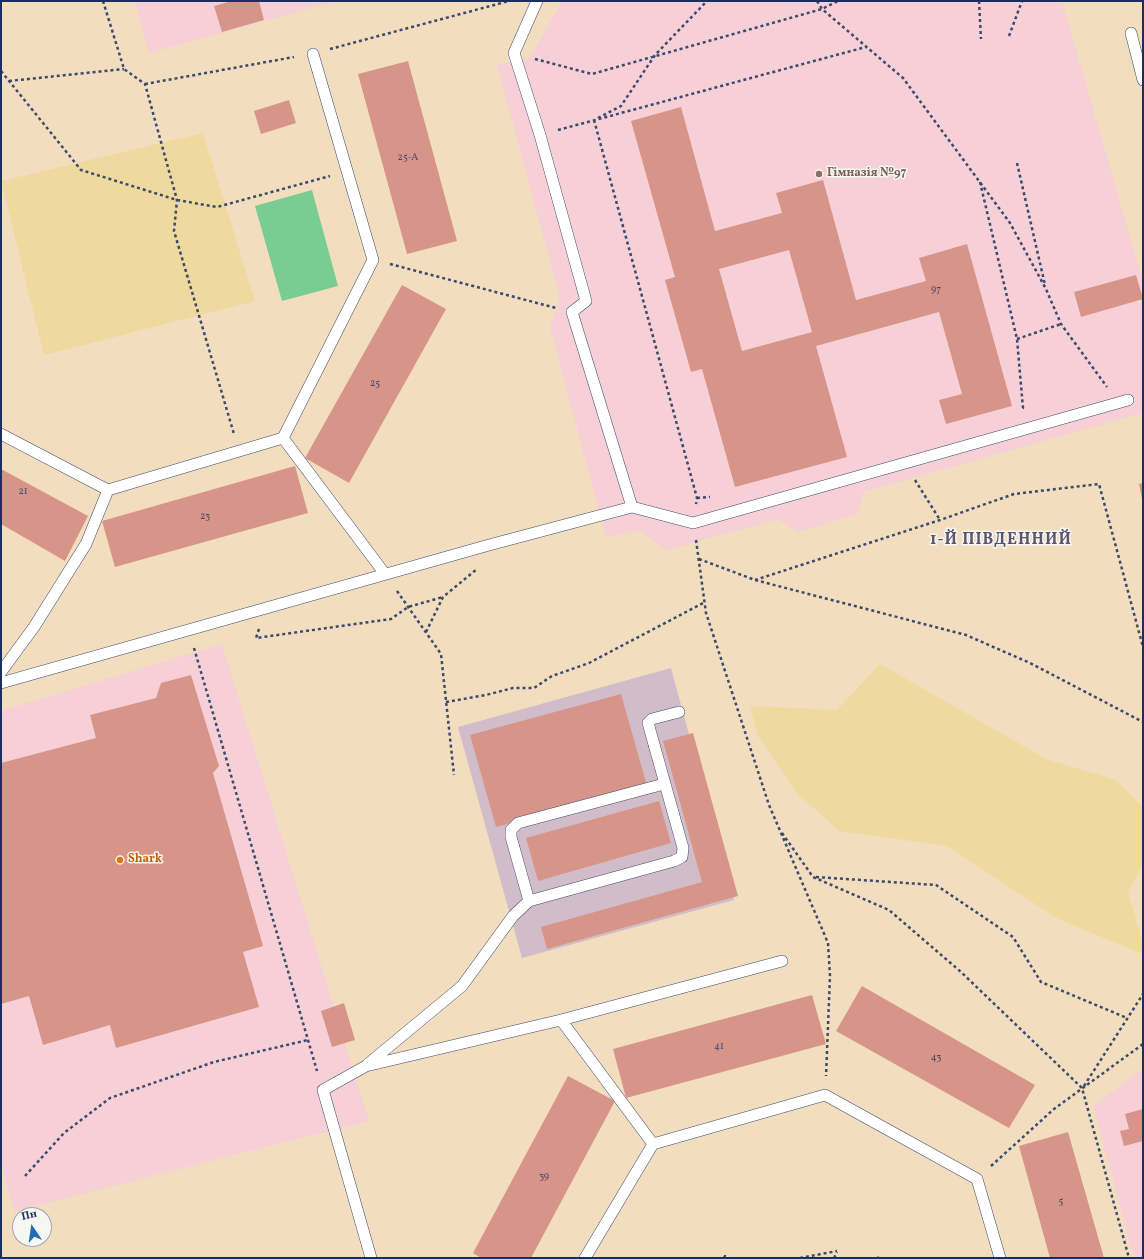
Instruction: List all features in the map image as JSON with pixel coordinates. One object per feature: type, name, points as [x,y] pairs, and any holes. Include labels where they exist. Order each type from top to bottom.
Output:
[{"type":"lane","points":[[537,1],[514,53],[540,135],[586,301],[572,312],[632,507]]},
{"type":"lane","points":[[1130,33],[1143,80]]},
{"type":"lane","points":[[1,434],[108,490],[283,438],[373,260],[346,172],[313,54]]},
{"type":"lane","points":[[1,683],[385,574],[632,507],[693,523],[1128,400]]},
{"type":"lane","points":[[283,438],[385,574]]},
{"type":"lane","points":[[1,672],[34,627],[86,544],[108,490]]},
{"type":"lane","points":[[371,1258],[323,1090],[366,1066],[462,986],[513,916],[529,901],[674,861],[682,857],[683,848],[648,723],[652,719],[679,712]]},
{"type":"lane","points":[[529,901],[511,837],[511,830],[518,823],[664,784]]},
{"type":"lane","points":[[366,1066],[561,1020],[782,961]]},
{"type":"lane","points":[[561,1020],[653,1144]]},
{"type":"lane","points":[[585,1258],[653,1144],[825,1095],[977,1179],[1000,1258]]},
{"type":"path","points":[[103,1],[124,69],[145,84],[177,200],[174,231],[239,451]]},
{"type":"path","points":[[594,120],[620,106],[655,55],[707,1]]},
{"type":"path","points":[[817,1],[822,9],[903,78],[1010,223],[1046,289],[1062,324],[1105,385],[1128,400]]},
{"type":"path","points":[[514,53],[592,74],[822,9],[838,1]]},
{"type":"path","points":[[979,1],[981,39]]},
{"type":"path","points":[[1009,36],[1022,1]]},
{"type":"path","points":[[540,135],[866,46]]},
{"type":"path","points":[[9,81],[124,69]]},
{"type":"path","points":[[1,71],[80,170],[177,200],[217,207],[346,172]]},
{"type":"path","points":[[594,120],[697,498],[693,523],[706,613],[764,790],[779,829],[828,943],[830,976],[825,1095]]},
{"type":"path","points":[[1017,163],[1046,289]]},
{"type":"path","points":[[980,182],[1017,338],[1023,408],[1016,410]]},
{"type":"path","points":[[373,260],[572,312]]},
{"type":"path","points":[[1017,338],[1062,324]]},
{"type":"path","points":[[912,474],[940,520]]},
{"type":"path","points":[[755,580],[940,520],[1014,494],[1099,484],[1143,647]]},
{"type":"path","points":[[697,498],[711,497]]},
{"type":"path","points":[[268,608],[256,638],[391,619],[408,607],[443,597],[478,569],[489,545]]},
{"type":"path","points":[[699,559],[755,580],[966,635],[1030,663],[1143,722]]},
{"type":"path","points":[[385,574],[441,654],[454,775]]},
{"type":"path","points":[[426,632],[443,597]]},
{"type":"path","points":[[446,702],[486,695],[513,688],[534,688],[552,676],[588,664],[705,602]]},
{"type":"path","points":[[188,630],[323,1090]]},
{"type":"path","points":[[779,829],[813,877],[889,910],[961,972],[1082,1088],[1129,1258]]},
{"type":"path","points":[[813,877],[936,885],[1013,937],[1041,982],[1127,1018]]},
{"type":"path","points":[[1082,1088],[1143,994]]},
{"type":"path","points":[[25,1176],[64,1133],[110,1098],[214,1062],[308,1040]]},
{"type":"path","points":[[977,1179],[1054,1109],[1143,1044]]},
{"type":"path","points":[[800,1258],[837,1251],[834,1258]]},
{"type":"path","points":[[724,1258],[725,1256],[727,1258]]},
{"type":"shaded area","points":[[135,1],[336,1],[149,53]]},
{"type":"shaded area","name":"Гімназія №97","points":[[562,1],[1062,1],[1143,282],[1143,413],[863,492],[858,514],[798,532],[778,519],[667,550],[639,531],[606,537],[550,327],[560,298],[497,65],[530,58]]},
{"type":"shaded area","points":[[222,644],[369,1121],[30,1207],[13,1207],[1,1164],[1,711]]},
{"type":"shaded area","points":[[671,668],[734,900],[522,958],[458,727]]},
{"type":"shaded area","points":[[1143,1069],[1143,1258],[1134,1258],[1093,1106]]},
{"type":"green space","points":[[312,190],[338,286],[282,301],[255,206]]},
{"type":"sand","points":[[203,133],[255,301],[44,355],[1,181]]},
{"type":"sand","points":[[880,664],[1046,759],[1116,780],[1143,808],[1143,864],[1128,892],[1143,945],[1143,954],[1058,919],[947,846],[839,831],[797,793],[758,736],[750,706],[837,710]]},
{"type":"building","points":[[232,1],[259,1],[264,20],[222,32],[214,6]]},
{"type":"building","points":[[408,61],[457,241],[407,254],[358,74]]},
{"type":"building","points":[[289,100],[296,123],[261,134],[254,111]]},
{"type":"building","points":[[681,107],[715,231],[782,213],[776,193],[823,180],[856,300],[926,281],[919,258],[967,244],[1012,406],[946,424],[939,400],[962,394],[939,312],[816,346],[847,457],[735,487],[702,369],[691,372],[665,280],[675,277],[631,121]],"holes":[[[789,250],[812,332],[742,351],[719,269]]]},
{"type":"building","points":[[1136,275],[1143,299],[1081,317],[1074,292]]},
{"type":"building","points":[[402,285],[446,309],[349,483],[305,458]]},
{"type":"building","points":[[295,466],[308,513],[115,567],[102,521]]},
{"type":"building","points":[[1,469],[88,516],[65,561],[1,524]]},
{"type":"building","points":[[1143,483],[1143,499],[1142,499],[1139,484]]},
{"type":"building","name":"Shark","points":[[191,675],[219,766],[213,773],[263,946],[243,952],[259,1007],[116,1048],[110,1025],[43,1045],[29,996],[1,1004],[1,763],[96,738],[90,715],[156,698],[161,683]]},
{"type":"building","points":[[621,694],[647,786],[496,827],[470,735]]},
{"type":"building","points":[[693,733],[738,896],[547,949],[541,927],[702,882],[663,741]]},
{"type":"building","points":[[659,801],[671,843],[538,881],[526,838]]},
{"type":"building","points":[[862,986],[1035,1085],[1009,1128],[836,1031]]},
{"type":"building","points":[[812,995],[826,1044],[626,1098],[613,1049]]},
{"type":"building","points":[[344,1003],[355,1040],[332,1047],[321,1011]]},
{"type":"building","points":[[568,1076],[615,1101],[531,1258],[481,1258],[473,1253]]},
{"type":"building","points":[[1143,1109],[1143,1141],[1124,1146],[1120,1131],[1129,1129],[1125,1114]]},
{"type":"building","points":[[1068,1132],[1104,1258],[1050,1258],[1019,1146]]},
{"type":"place","name":"Гімназія №97","points":[[819,174]]},
{"type":"place","name":"Shark","points":[[120,860]]},
{"type":"district","name":"1-Й ПІВДЕННИЙ","points":[[1001,541]]}]
